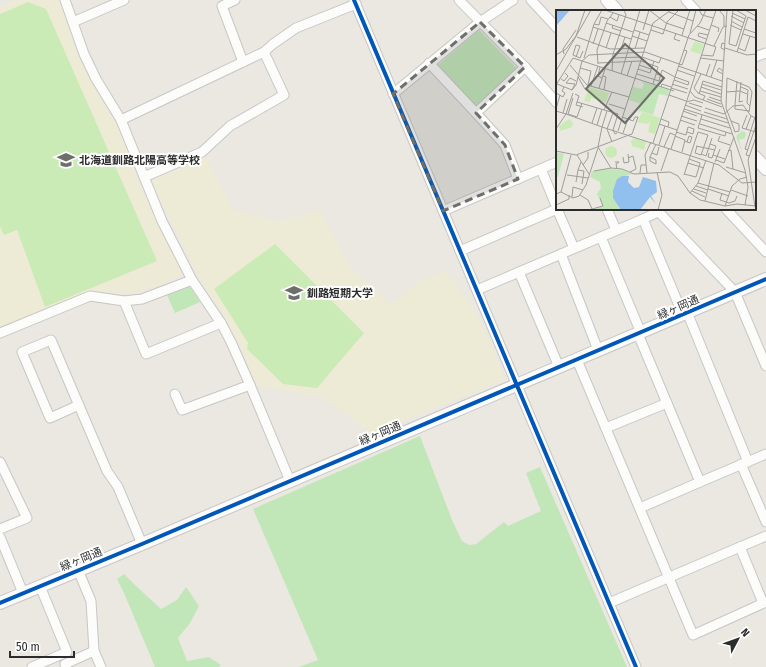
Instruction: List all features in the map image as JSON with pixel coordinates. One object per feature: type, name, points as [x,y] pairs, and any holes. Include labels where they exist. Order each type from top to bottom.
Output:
[{"type":"street","points":[[64,0],[84,54],[96,79],[121,120],[162,221],[192,280],[231,342],[290,481]]},
{"type":"street","points":[[73,22],[124,0]]},
{"type":"street","points":[[235,0],[222,6],[243,62]]},
{"type":"street","points":[[459,0],[556,102]]},
{"type":"street","points":[[393,94],[480,22],[513,0]]},
{"type":"street","points":[[531,0],[556,27]]},
{"type":"street","points":[[607,0],[616,10]]},
{"type":"street","points":[[686,0],[695,10]]},
{"type":"street","points":[[121,120],[264,52],[296,28],[355,2],[636,667]]},
{"type":"street","points":[[144,177],[202,152],[230,126],[284,95],[264,52]]},
{"type":"street","points":[[756,57],[766,53]]},
{"type":"street","points":[[429,64],[505,145],[518,179]]},
{"type":"street","points":[[476,113],[524,67]]},
{"type":"street","points":[[756,75],[766,86]]},
{"type":"street","points":[[756,158],[766,168]]},
{"type":"street","points":[[443,211],[556,162]]},
{"type":"street","points":[[541,168],[556,206]]},
{"type":"street","points":[[460,251],[556,209]]},
{"type":"street","points":[[557,210],[574,248]]},
{"type":"street","points":[[607,210],[616,230]]},
{"type":"street","points":[[477,290],[643,219],[657,210],[735,292],[766,366]]},
{"type":"street","points":[[727,210],[766,252]]},
{"type":"street","points":[[643,219],[685,314],[745,463],[766,522]]},
{"type":"street","points":[[601,237],[700,482]]},
{"type":"street","points":[[560,254],[598,350]]},
{"type":"street","points":[[519,272],[559,368]]},
{"type":"street","name":"緑ヶ岡通","points":[[0,603],[559,368],[766,279]]},
{"type":"street","points":[[0,333],[90,296],[124,301],[142,299],[192,280]]},
{"type":"street","points":[[124,301],[146,354],[221,324]]},
{"type":"street","points":[[79,405],[50,418],[22,352],[51,340],[79,405],[107,471],[118,487],[142,544]]},
{"type":"street","points":[[577,360],[693,635],[765,603],[740,547]]},
{"type":"street","points":[[175,394],[182,410],[250,385]]},
{"type":"street","points":[[606,428],[667,403]]},
{"type":"street","points":[[640,508],[766,454]]},
{"type":"street","points":[[0,462],[26,518],[0,529]]},
{"type":"street","points":[[609,603],[766,536]]},
{"type":"street","points":[[0,537],[23,593]]},
{"type":"street","points":[[78,570],[92,600],[94,651],[101,667]]},
{"type":"street","points":[[32,667],[67,652],[40,586]]},
{"type":"street","points":[[66,667],[65,664],[94,651]]},
{"type":"highlighted area","points":[[480,22],[525,67],[476,113],[505,145],[518,179],[443,211],[393,94]]},
{"type":"shaded area","name":"北海道釧路北陽高等学校","points":[[15,0],[60,0],[91,78],[115,116],[126,139],[139,181],[182,274],[165,284],[134,293],[94,290],[0,328],[0,7]]},
{"type":"shaded area","name":"釧路短期大学","points":[[206,157],[233,209],[276,221],[320,211],[350,266],[391,304],[418,282],[445,271],[476,312],[505,379],[372,434],[323,397],[257,386],[230,326],[200,279],[151,181]]},
{"type":"green space","name":"北海道釧路北陽高等学校","points":[[28,2],[46,9],[157,261],[45,307],[17,230],[4,235],[0,226],[0,14]]},
{"type":"green space","points":[[479,30],[517,69],[477,108],[437,66]]},
{"type":"green space","points":[[275,244],[364,333],[317,388],[283,384],[247,349],[248,343],[214,289]]},
{"type":"green space","points":[[185,286],[191,288],[200,302],[175,313],[167,295]]},
{"type":"green space","points":[[420,436],[452,520],[462,541],[469,545],[476,544],[504,522],[508,526],[541,511],[526,473],[540,467],[627,667],[299,667],[318,660],[253,509]]},
{"type":"green space","points":[[124,574],[161,609],[177,600],[186,587],[199,606],[190,623],[178,638],[187,661],[209,657],[221,665],[219,667],[155,667],[117,579]]},
{"type":"cycle path","points":[[354,0],[636,667]]},
{"type":"cycle path","points":[[0,603],[766,279]]},
{"type":"place","name":"北海道釧路北陽高等学校","points":[[66,160]]},
{"type":"place","name":"釧路短期大学","points":[[294,293]]}]
